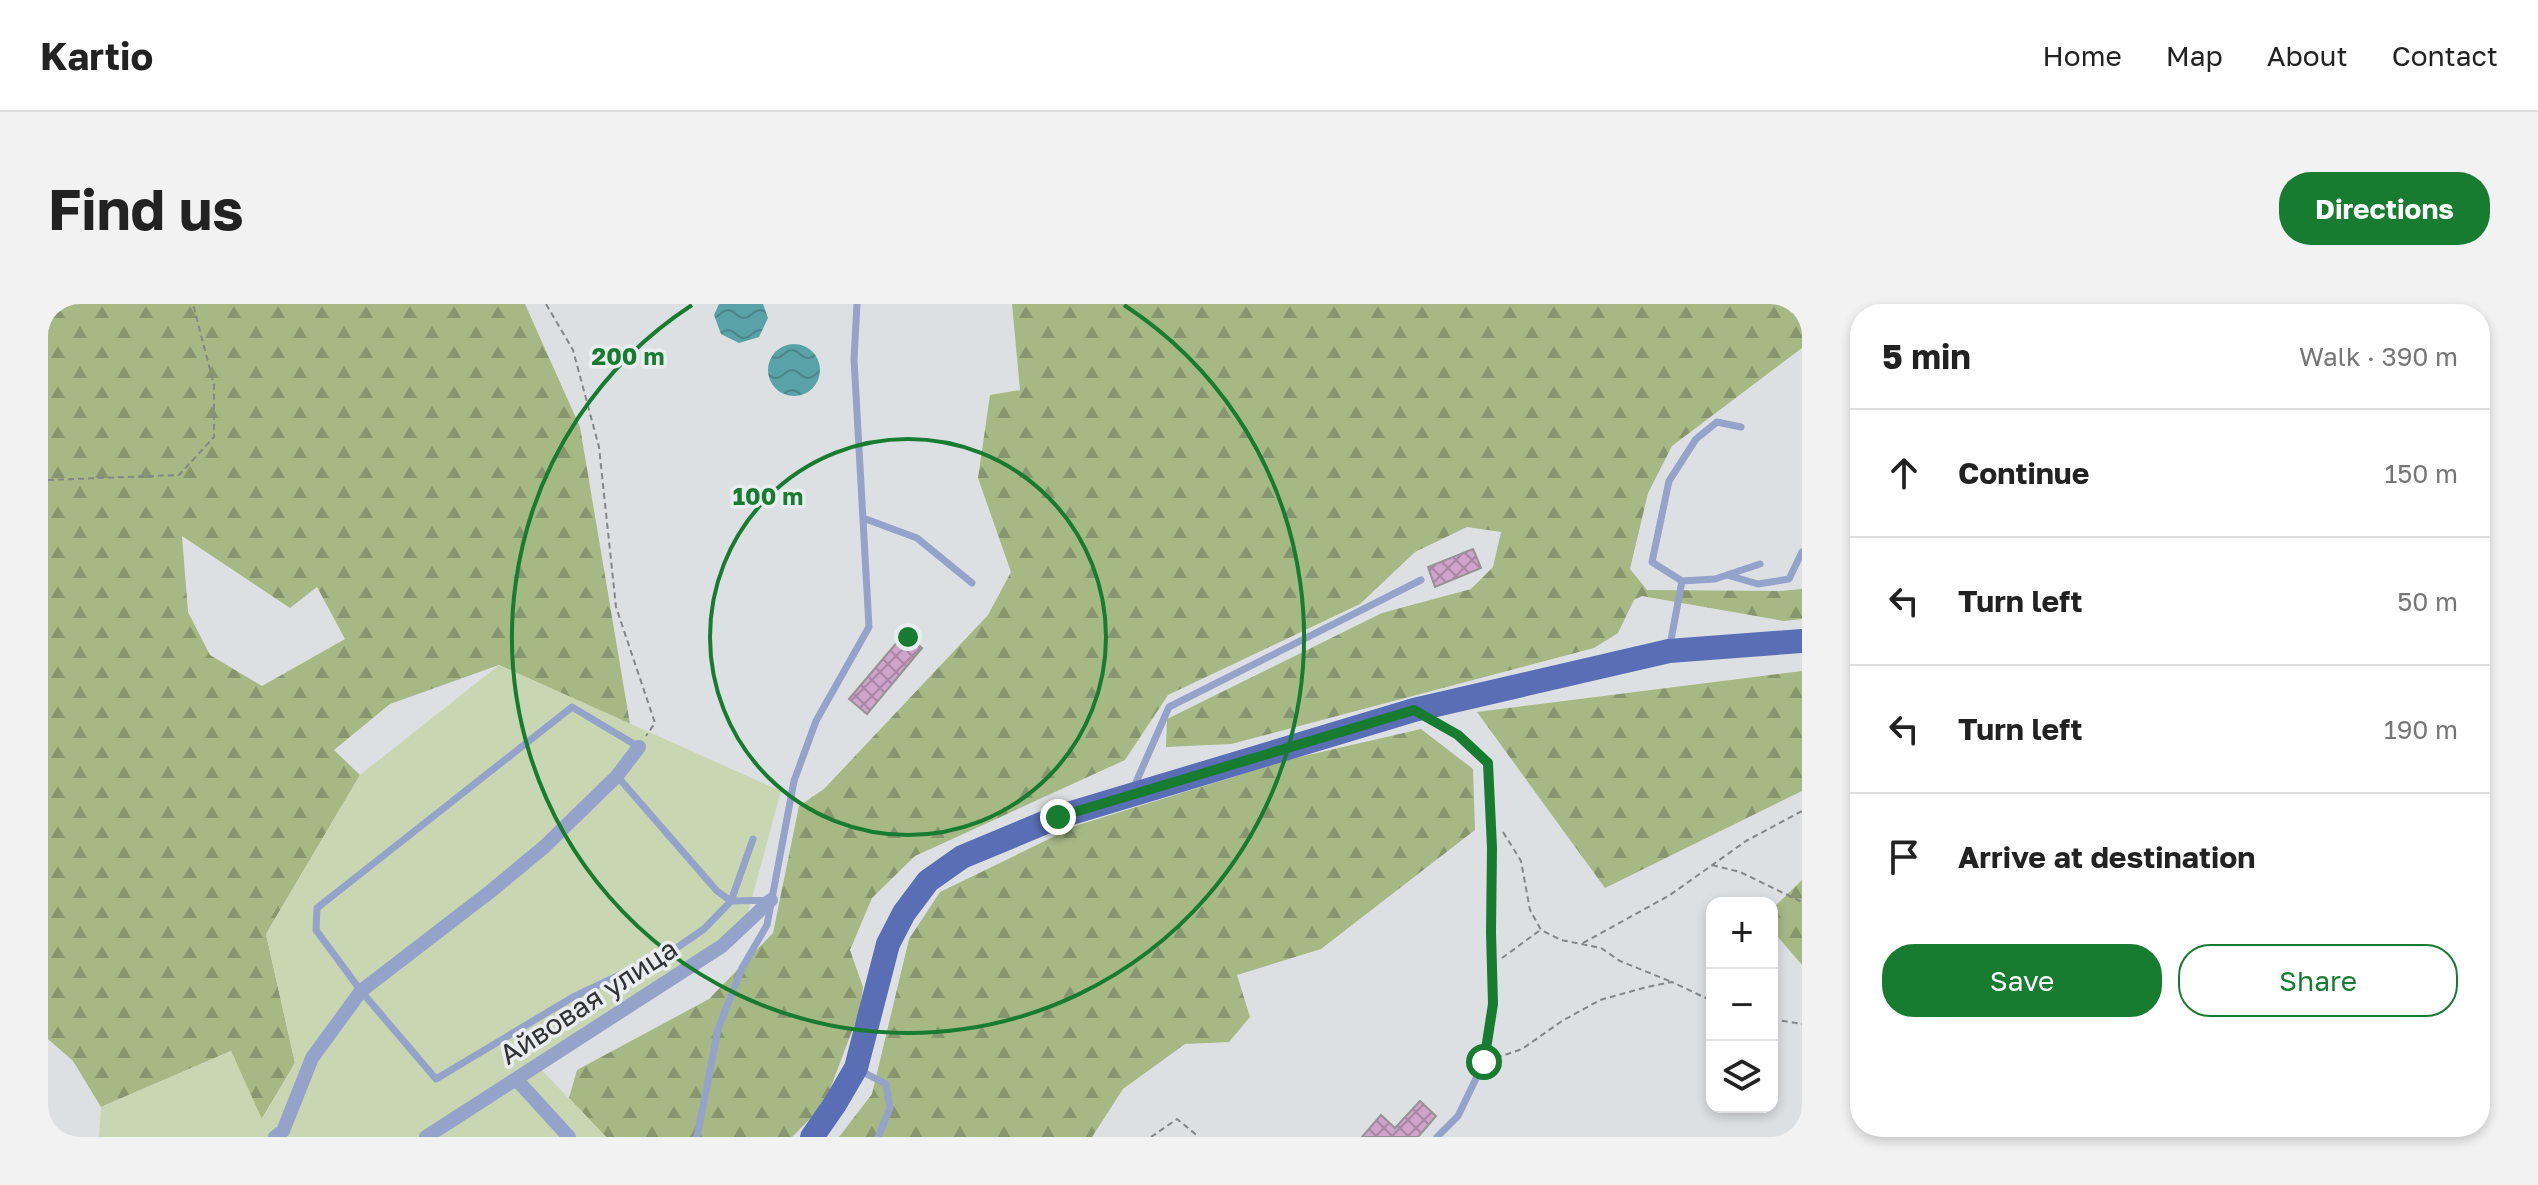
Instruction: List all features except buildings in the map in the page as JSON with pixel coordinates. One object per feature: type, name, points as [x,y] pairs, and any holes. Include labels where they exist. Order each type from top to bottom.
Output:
[{"type":"main road","points":[[812,1137],[856,1068],[888,944],[904,913],[928,881],[962,857],[1058,817],[1414,710],[1669,651],[1802,641]]},
{"type":"street","points":[[275,1137],[283,1131],[312,1058],[361,991],[544,847],[617,776],[639,747]]},
{"type":"street","name":"Айвовая улица","points":[[426,1137],[722,946],[771,900]]},
{"type":"street","points":[[516,1079],[569,1137]]},
{"type":"lane","points":[[697,1137],[718,1029],[742,968],[767,925],[794,781],[816,721],[869,627],[854,359],[857,304]]},
{"type":"lane","points":[[1741,427],[1717,422],[1696,439],[1669,481],[1652,562],[1682,581],[1715,579],[1760,564]]},
{"type":"lane","points":[[863,518],[917,538],[972,583]]},
{"type":"lane","points":[[1727,575],[1758,584],[1789,579],[1802,552]]},
{"type":"lane","points":[[1131,795],[1169,707],[1421,580]]},
{"type":"lane","points":[[1669,651],[1682,581]]},
{"type":"lane","points":[[639,747],[572,707],[317,908],[316,930],[361,991],[436,1079],[573,997],[675,949],[704,929],[731,901],[753,839]]},
{"type":"lane","points":[[1414,710],[1458,735],[1488,763],[1493,1004],[1484,1062],[1458,1116],[1437,1137]]},
{"type":"lane","points":[[617,776],[717,891],[731,901],[771,900]]},
{"type":"lane","points":[[856,1068],[886,1084],[890,1108],[878,1137]]},
{"type":"path","points":[[48,480],[179,475],[214,437],[214,385],[193,304]]},
{"type":"path","points":[[546,304],[573,350],[599,447],[616,607],[655,723],[639,747]]},
{"type":"path","points":[[1490,810],[1521,861],[1530,910],[1541,930],[1561,940],[1601,948],[1620,961],[1706,998]]},
{"type":"path","points":[[1582,944],[1670,895],[1746,841],[1802,811]]},
{"type":"path","points":[[1712,865],[1740,872],[1802,902]]},
{"type":"path","points":[[1492,965],[1541,930]]},
{"type":"path","points":[[1484,1062],[1522,1049],[1562,1021],[1600,1000],[1672,982]]},
{"type":"path","points":[[1778,1020],[1802,1024]]},
{"type":"path","points":[[1151,1137],[1177,1119],[1199,1137]]},
{"type":"green space","points":[[48,304],[525,304],[580,427],[630,724],[499,665],[390,704],[334,750],[360,775],[266,934],[295,1063],[261,1120],[231,1051],[101,1107],[73,1061],[48,1039]],"holes":[[[182,536],[290,608],[317,587],[345,639],[262,686],[210,655],[188,612]]]},
{"type":"green space","points":[[1012,304],[1802,304],[1802,348],[1672,446],[1648,493],[1630,569],[1647,590],[1802,589],[1802,619],[1784,621],[1642,596],[1634,600],[1618,633],[1594,648],[1231,744],[1166,747],[1167,719],[1382,613],[1471,589],[1493,567],[1501,532],[1467,527],[1415,552],[1360,604],[1168,695],[1125,760],[915,856],[872,898],[850,950],[863,987],[860,1010],[824,1105],[792,1137],[606,1137],[569,1098],[577,1070],[709,999],[773,933],[799,806],[824,789],[988,615],[1011,572],[978,478],[990,395],[1020,390]]},
{"type":"green space","points":[[499,665],[781,791],[745,924],[534,1062],[606,1137],[99,1137],[101,1107],[231,1051],[262,1119],[295,1063],[266,934],[360,775]]},
{"type":"green space","points":[[1802,671],[1802,791],[1605,888],[1477,712]]},
{"type":"green space","points":[[1421,729],[1473,769],[1475,830],[1321,949],[1237,975],[1250,1017],[1229,1042],[1185,1044],[1123,1089],[1092,1137],[839,1137],[872,1094],[909,939],[940,892],[1078,825],[1291,759]]},
{"type":"green space","points":[[1802,880],[1802,965],[1778,937],[1778,903]]},
{"type":"water","points":[[719,304],[763,304],[768,318],[759,337],[739,343],[721,334],[714,315]]},
{"type":"water","points":[[794,344],[812,352],[820,370],[812,388],[794,396],[776,388],[768,370],[776,352]]},
{"type":"route","points":[[1058,817],[1414,710],[1458,735],[1488,763],[1493,1004],[1484,1062]]}]
